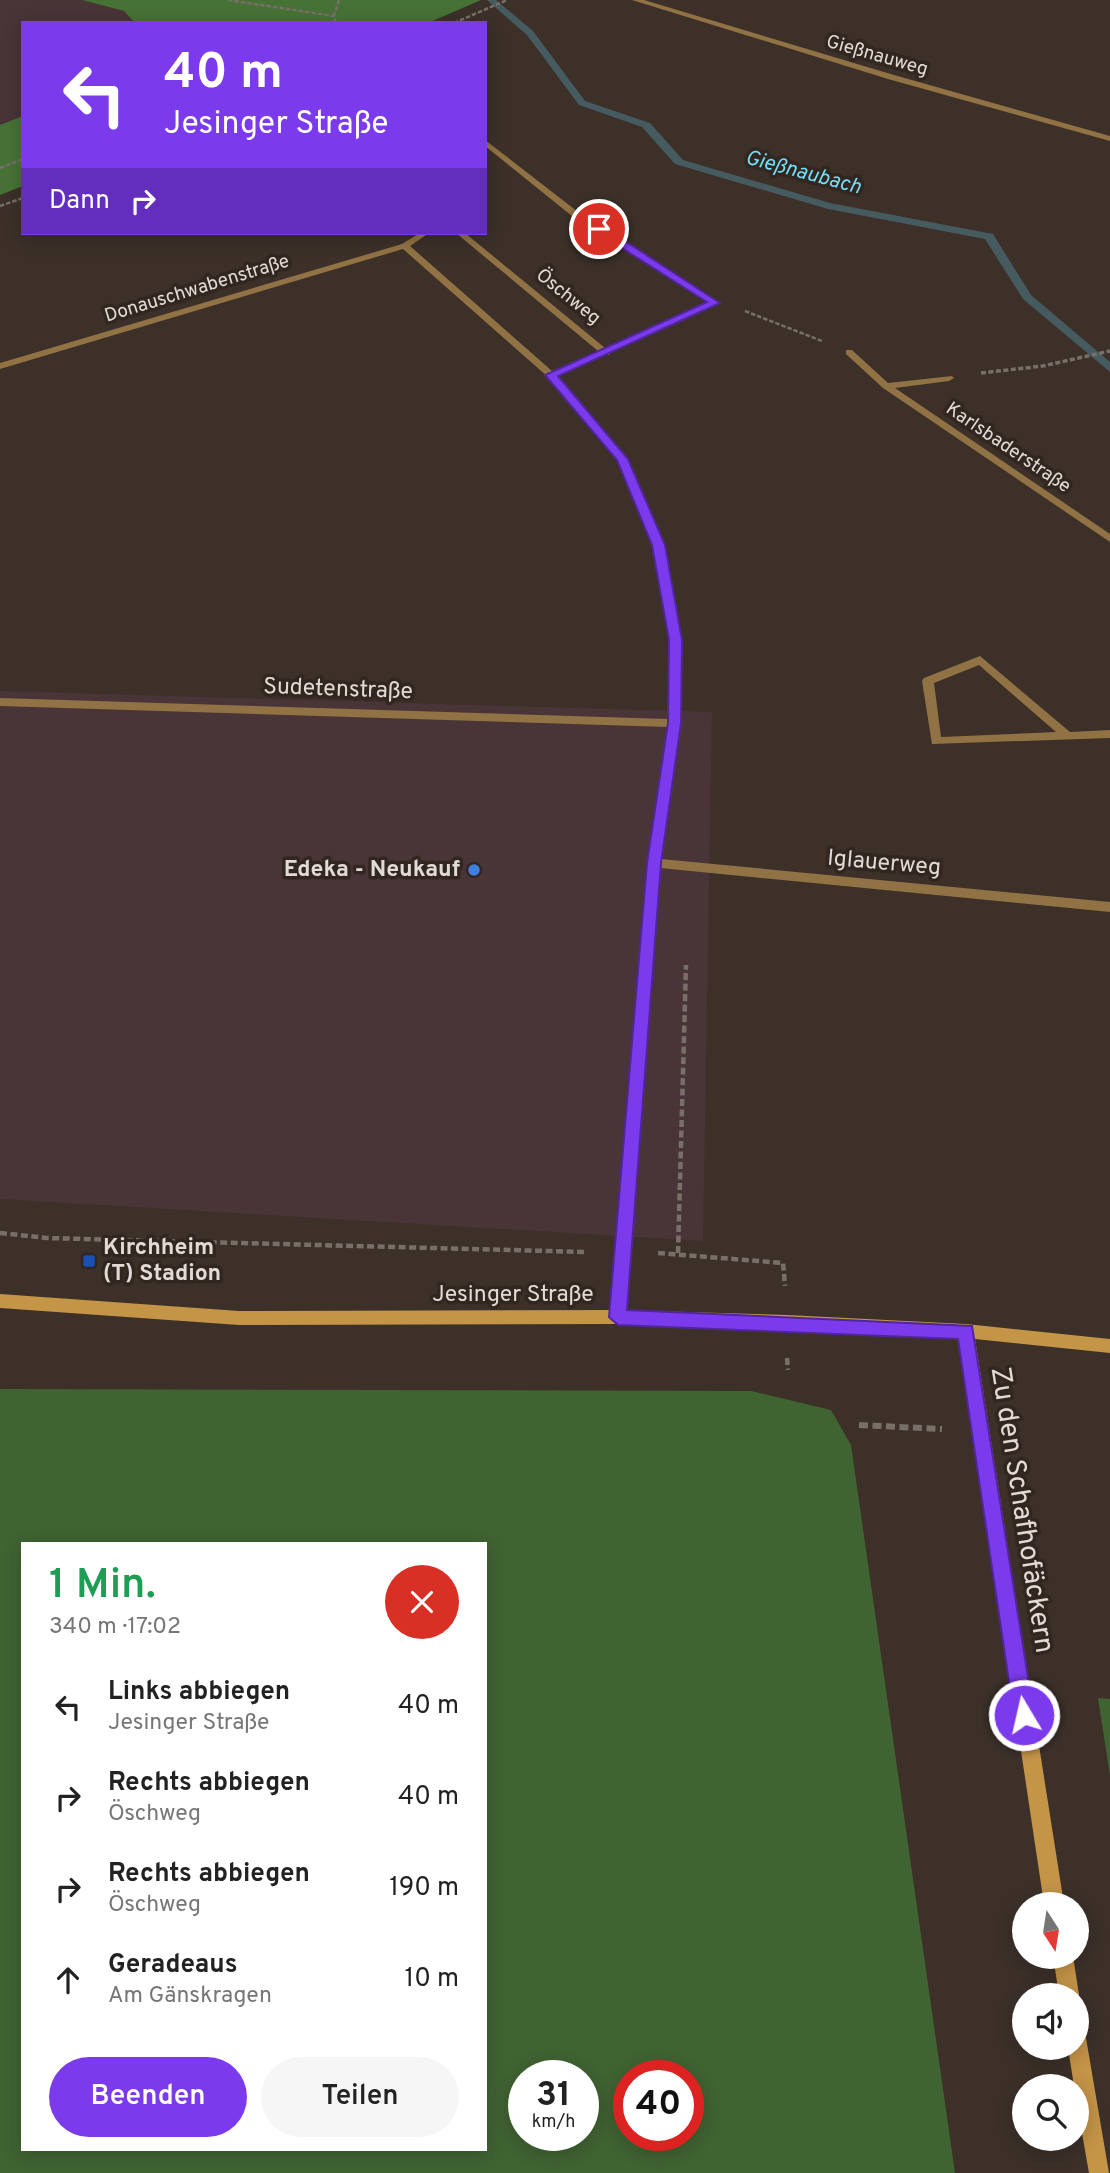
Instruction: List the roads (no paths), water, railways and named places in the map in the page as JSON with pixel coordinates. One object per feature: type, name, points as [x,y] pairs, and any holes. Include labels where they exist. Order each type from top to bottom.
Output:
[{"type":"main road","name":"Jesinger Straße","points":[[0,1301],[239,1318],[618,1317],[965,1331],[1110,1346]]},
{"type":"main road","name":"Zu den Schafhofäckern","points":[[965,1331],[1052,1892]]},
{"type":"main road","points":[[1080,2060],[1099,2173]]},
{"type":"street","name":"Gießnauweg","points":[[636,0],[891,77],[1110,139]]},
{"type":"street","points":[[487,144],[575,214],[715,303],[606,353]]},
{"type":"street","points":[[422,235],[405,246],[551,375],[622,459],[659,545],[676,640],[674,723],[654,863],[618,1317]]},
{"type":"street","name":"Öschweg","points":[[462,235],[606,353],[551,375]]},
{"type":"street","name":"Donauschwabenstraße","points":[[0,366],[405,246]]},
{"type":"street","name":"Karlsbaderstraße","points":[[849,352],[886,386],[1110,539]]},
{"type":"street","name":"Karlsbaderstraße","points":[[886,386],[949,377]]},
{"type":"street","points":[[1068,736],[980,660],[928,681],[936,741],[1068,736],[1110,734]]},
{"type":"street","name":"Sudetenstraße","points":[[0,702],[674,723]]},
{"type":"street","name":"Iglauerweg","points":[[654,863],[1110,907]]},
{"type":"waterway","name":"Gießnaubach","points":[[491,0],[530,33],[582,103],[646,125],[679,162],[828,206],[989,236],[1027,297],[1110,368]]},
{"type":"place","name":"Edeka - Neukauf","points":[[474,870]]},
{"type":"place","name":"Kirchheim (T) Stadion","points":[[89,1261]]}]
